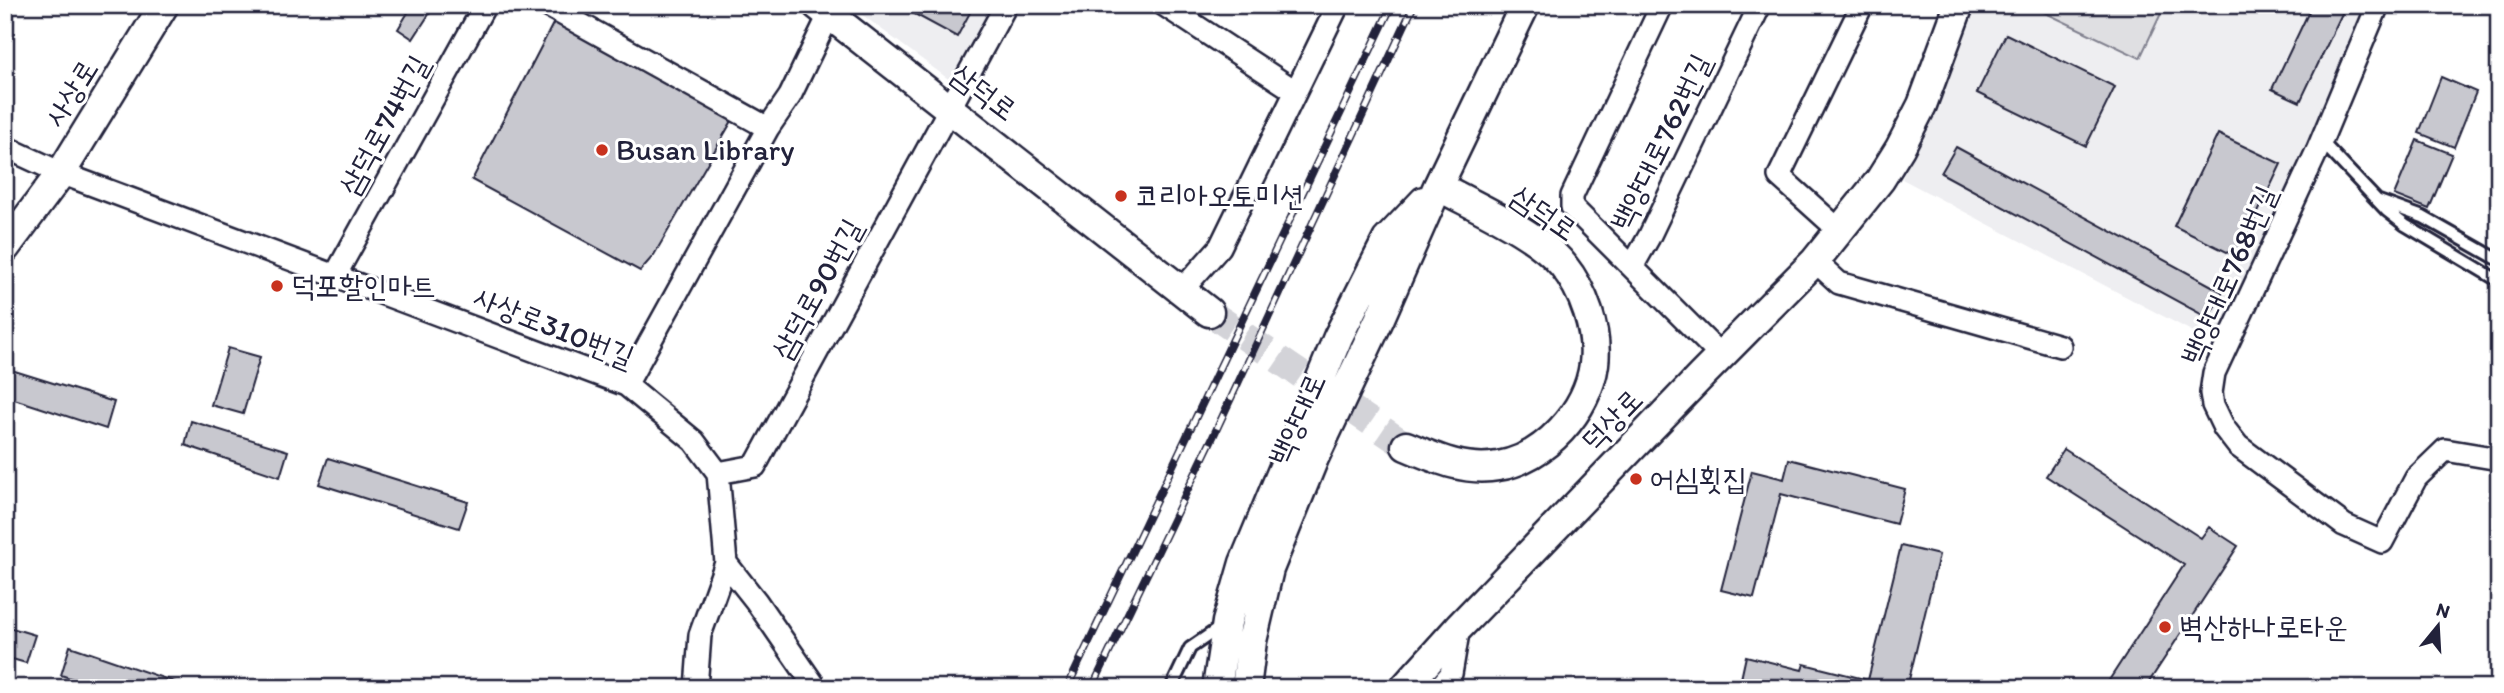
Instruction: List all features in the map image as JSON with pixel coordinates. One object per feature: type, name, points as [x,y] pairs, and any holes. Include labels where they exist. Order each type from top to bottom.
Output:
[{"type":"main road","name":"사상로","points":[[5,248],[61,173],[164,5]]},
{"type":"main road","name":"백양대로","points":[[1246,688],[1252,641],[1269,569],[1314,458],[1525,5]]},
{"type":"main road","name":"덕상로","points":[[1404,688],[1459,627],[1815,261],[1840,231],[1880,180],[1900,148],[1922,105],[1959,5]]},
{"type":"main road","name":"삼덕로","points":[[823,10],[1209,312]]},
{"type":"main road","name":"삼덕로","points":[[1406,446],[1443,462],[1476,468],[1499,466],[1529,456],[1553,440],[1573,416],[1594,365],[1594,335],[1586,306],[1576,284],[1562,264],[1539,242],[1438,187]]},
{"type":"main road","name":"백양대로","points":[[1217,688],[1227,622],[1244,563],[1338,337],[1387,240],[1438,187]]},
{"type":"street","name":"삼덕로74번길","points":[[336,274],[485,5]]},
{"type":"street","points":[[546,5],[768,128]]},
{"type":"street","points":[[950,108],[1006,5]]},
{"type":"street","points":[[1164,5],[1295,91]]},
{"type":"street","points":[[1181,291],[1220,247],[1338,5]]},
{"type":"street","name":"백양대로762번길","points":[[1662,5],[1572,196],[1572,207],[1721,356]]},
{"type":"street","name":"백양대로762번길","points":[[1632,267],[1649,237],[1760,5]]},
{"type":"street","points":[[1840,231],[1779,176],[1862,5]]},
{"type":"street","name":"백양대로768번길","points":[[2378,5],[2321,141],[2214,373],[2211,393],[2217,416],[2238,446],[2344,524],[2382,542],[2416,478],[2445,450],[2499,460]]},
{"type":"street","points":[[626,385],[768,128],[790,96],[823,10]]},
{"type":"street","name":"삼덕로90번길","points":[[718,473],[755,466],[950,108]]},
{"type":"street","name":"사상로310번길","points":[[5,147],[61,173],[626,385],[694,441],[718,473]]},
{"type":"street","points":[[1815,261],[1839,284],[2060,346]]},
{"type":"street","points":[[696,688],[700,635],[726,563],[718,473]]},
{"type":"street","points":[[726,563],[756,601],[816,688]]},
{"type":"street","points":[[1439,688],[1451,674],[1459,627]]},
{"type":"lane","points":[[2321,141],[2376,200],[2405,225],[2499,281]]},
{"type":"lane","points":[[2376,200],[2423,217],[2499,260]]},
{"type":"lane","points":[[1171,688],[1191,648],[1227,622]]},
{"type":"shaded area","points":[[849,5],[993,5],[951,81]]},
{"type":"shaded area","points":[[1977,5],[2369,5],[2227,332],[2201,336],[1902,179],[1945,88]]},
{"type":"shaded area","points":[[2029,5],[2165,5],[2140,58]]},
{"type":"building","points":[[411,5],[435,5],[413,39],[398,29]]},
{"type":"building","points":[[898,5],[974,5],[957,37]]},
{"type":"building","points":[[2312,5],[2346,5],[2300,102],[2272,89]]},
{"type":"building","name":"Busan Library","points":[[556,18],[733,119],[654,255],[640,271],[472,180]]},
{"type":"building","points":[[2006,34],[2115,87],[2086,146],[1977,93]]},
{"type":"building","points":[[2441,77],[2476,92],[2454,147],[2419,133]]},
{"type":"building","points":[[2218,134],[2281,164],[2237,257],[2174,226]]},
{"type":"building","points":[[2417,140],[2452,154],[2429,209],[2394,195]]},
{"type":"building","points":[[1956,147],[2223,292],[2208,318],[1941,173]]},
{"type":"building","points":[[228,348],[260,357],[243,414],[211,405]]},
{"type":"building","points":[[5,368],[114,402],[106,429],[5,396]]},
{"type":"building","points":[[191,421],[288,451],[280,477],[185,445]]},
{"type":"building","name":"벽산하나로타운","points":[[2064,449],[2201,538],[2209,527],[2238,546],[2145,688],[2104,688],[2184,565],[2046,476]]},
{"type":"building","points":[[328,458],[468,502],[459,528],[319,484]]},
{"type":"building","points":[[1789,459],[1905,489],[1896,524],[1781,494],[1754,598],[1721,590],[1752,471],[1784,479]]},
{"type":"building","points":[[1901,546],[1939,555],[1907,688],[1739,688],[1746,656],[1802,670],[1804,664],[1868,680]]},
{"type":"building","points":[[5,626],[35,635],[26,663],[5,657]]},
{"type":"building","points":[[70,646],[175,682],[173,688],[99,688],[61,675]]},
{"type":"tunnel","points":[[1209,312],[1406,446]]},
{"type":"railway","points":[[1067,688],[1392,5]]},
{"type":"railway","points":[[1092,688],[1212,439],[1414,5]]},
{"type":"place","name":"Busan Library","points":[[602,150]]},
{"type":"place","name":"코리아오토미션","points":[[1121,196]]},
{"type":"place","name":"덕포할인마트","points":[[277,286]]},
{"type":"place","name":"어심횟집","points":[[1636,479]]},
{"type":"place","name":"벽산하나로타운","points":[[2165,627]]}]
